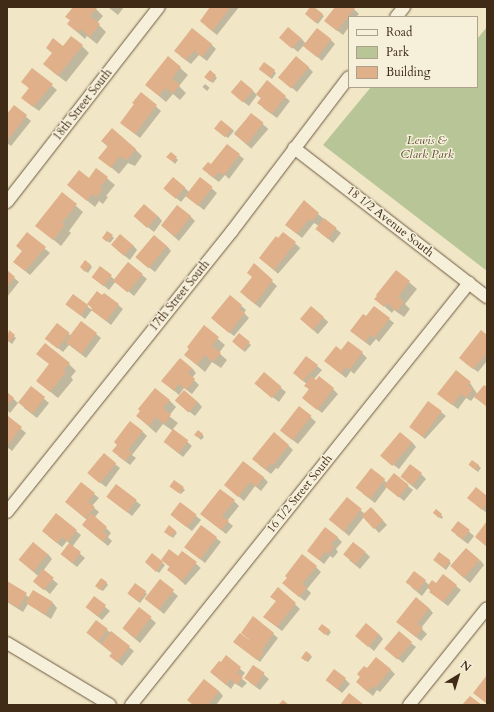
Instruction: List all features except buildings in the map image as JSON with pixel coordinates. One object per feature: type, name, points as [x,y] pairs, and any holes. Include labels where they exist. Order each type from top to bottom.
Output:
[{"type":"street","name":"18th Street South","points":[[7,202],[159,7]]},
{"type":"street","points":[[397,16],[404,7]]},
{"type":"street","name":"17th Street South","points":[[7,512],[232,231],[348,78]]},
{"type":"street","name":"18 1/2 Avenue South","points":[[294,148],[487,297]]},
{"type":"street","name":"16 1/2 Street South","points":[[131,705],[469,283]]},
{"type":"street","points":[[409,705],[487,608]]},
{"type":"street","points":[[7,643],[110,705]]},
{"type":"green space","name":"Lewis & Clark Park","points":[[487,27],[487,271],[323,145],[370,88],[478,88],[478,38]]}]
